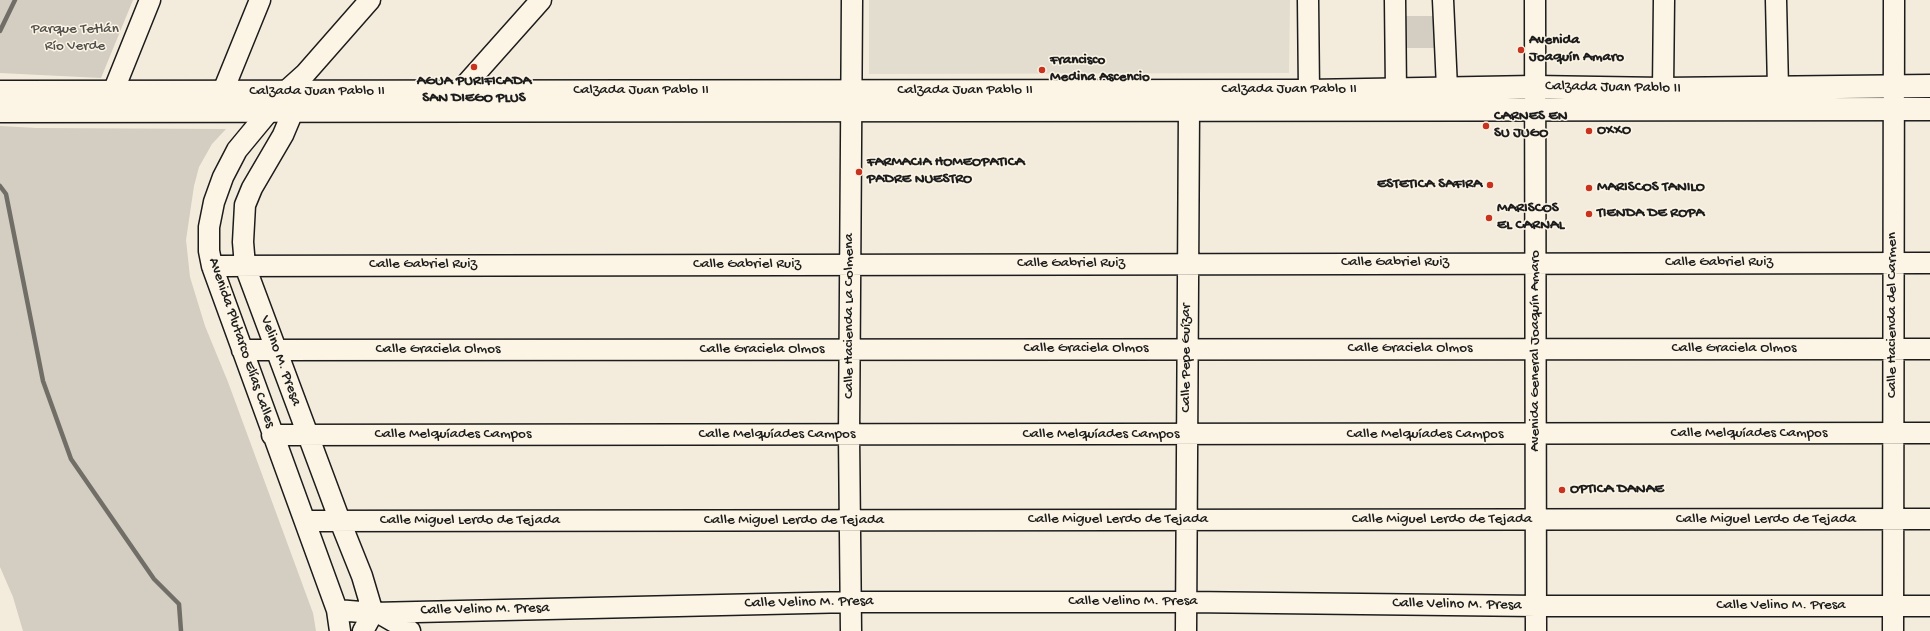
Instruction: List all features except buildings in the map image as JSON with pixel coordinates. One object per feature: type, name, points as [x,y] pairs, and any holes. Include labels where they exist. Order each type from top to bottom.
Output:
[{"type":"main road","name":"Calzada Juan Pablo II","points":[[0,92],[223,91],[851,100],[1448,88],[1534,87],[1664,89],[1930,86]]},
{"type":"main road","name":"Calzada Juan Pablo II","points":[[0,111],[268,111],[296,92],[460,91],[1189,109],[1930,109]]},
{"type":"street","points":[[113,92],[150,0]]},
{"type":"street","points":[[223,91],[260,0]]},
{"type":"street","points":[[296,92],[370,0]]},
{"type":"street","points":[[460,91],[541,0]]},
{"type":"street","name":"Calle Hacienda La Colmena","points":[[851,631],[852,602],[849,521],[849,350],[852,0]]},
{"type":"street","points":[[1308,0],[1309,91]]},
{"type":"street","points":[[1395,0],[1396,90]]},
{"type":"street","points":[[1443,0],[1448,88]]},
{"type":"street","name":"Avenida General Joaquín Amaro","points":[[1535,0],[1536,631]]},
{"type":"street","points":[[1664,0],[1664,89]]},
{"type":"street","points":[[1776,0],[1778,88]]},
{"type":"street","name":"Calle Hacienda del Carmen","points":[[1893,631],[1894,0]]},
{"type":"street","name":"Velino M. Presa","points":[[296,92],[278,146],[252,188],[245,205],[242,242],[245,266],[376,613]]},
{"type":"street","name":"Calle Pepe Guízar","points":[[1186,631],[1187,602],[1185,520],[1189,109]]},
{"type":"street","name":"Avenida Plutarco Elías Calles","points":[[268,111],[237,150],[223,177],[214,202],[209,227],[209,251],[212,266],[272,435],[306,521],[337,610],[340,631]]},
{"type":"street","name":"Calle Gabriel Ruiz","points":[[212,266],[1930,263]]},
{"type":"street","name":"Calle Graciela Olmos","points":[[242,350],[1930,349]]},
{"type":"street","name":"Calle Melquíades Campos","points":[[272,435],[1536,435],[1930,433]]},
{"type":"street","name":"Calle Miguel Lerdo de Tejada","points":[[306,521],[1930,520]]},
{"type":"street","name":"Calle Velino M. Presa","points":[[337,610],[376,613],[852,602],[1187,602],[1536,606],[1930,606]]},
{"type":"street","points":[[363,631],[376,613],[410,631]]},
{"type":"shaded area","points":[[869,0],[1290,0],[1289,73],[869,74]]},
{"type":"green space","name":"Parque Tetlán Río Verde","points":[[0,0],[133,0],[101,78],[0,73]]},
{"type":"green space","points":[[1399,16],[1439,16],[1439,48],[1399,48]]},
{"type":"green space","points":[[0,126],[37,128],[226,129],[212,144],[199,167],[194,186],[186,240],[190,277],[205,326],[228,382],[313,613],[316,631],[23,631],[13,597],[0,567]]},
{"type":"waterway","points":[[0,31],[15,0]]},
{"type":"waterway","points":[[0,186],[6,194],[43,381],[71,459],[154,579],[179,604],[181,631]]},
{"type":"place","name":"Avenida Joaquín Amaro","points":[[1521,50]]},
{"type":"place","name":"AGUA PURIFICADA SAN DIEGO PLUS","points":[[474,67]]},
{"type":"place","name":"Francisco Medina Ascencio","points":[[1042,70]]},
{"type":"place","name":"CARNES EN SU JUGO","points":[[1486,126]]},
{"type":"place","name":"OXXO","points":[[1589,131]]},
{"type":"place","name":"FARMACIA HOMEOPATICA PADRE NUESTRO","points":[[859,172]]},
{"type":"place","name":"ESTETICA SAFIRA","points":[[1490,185]]},
{"type":"place","name":"MARISCOS TANILO","points":[[1589,188]]},
{"type":"place","name":"TIENDA DE ROPA","points":[[1589,214]]},
{"type":"place","name":"MARISCOS EL CARNAL","points":[[1489,218]]},
{"type":"place","name":"OPTICA DANAE","points":[[1562,490]]}]
